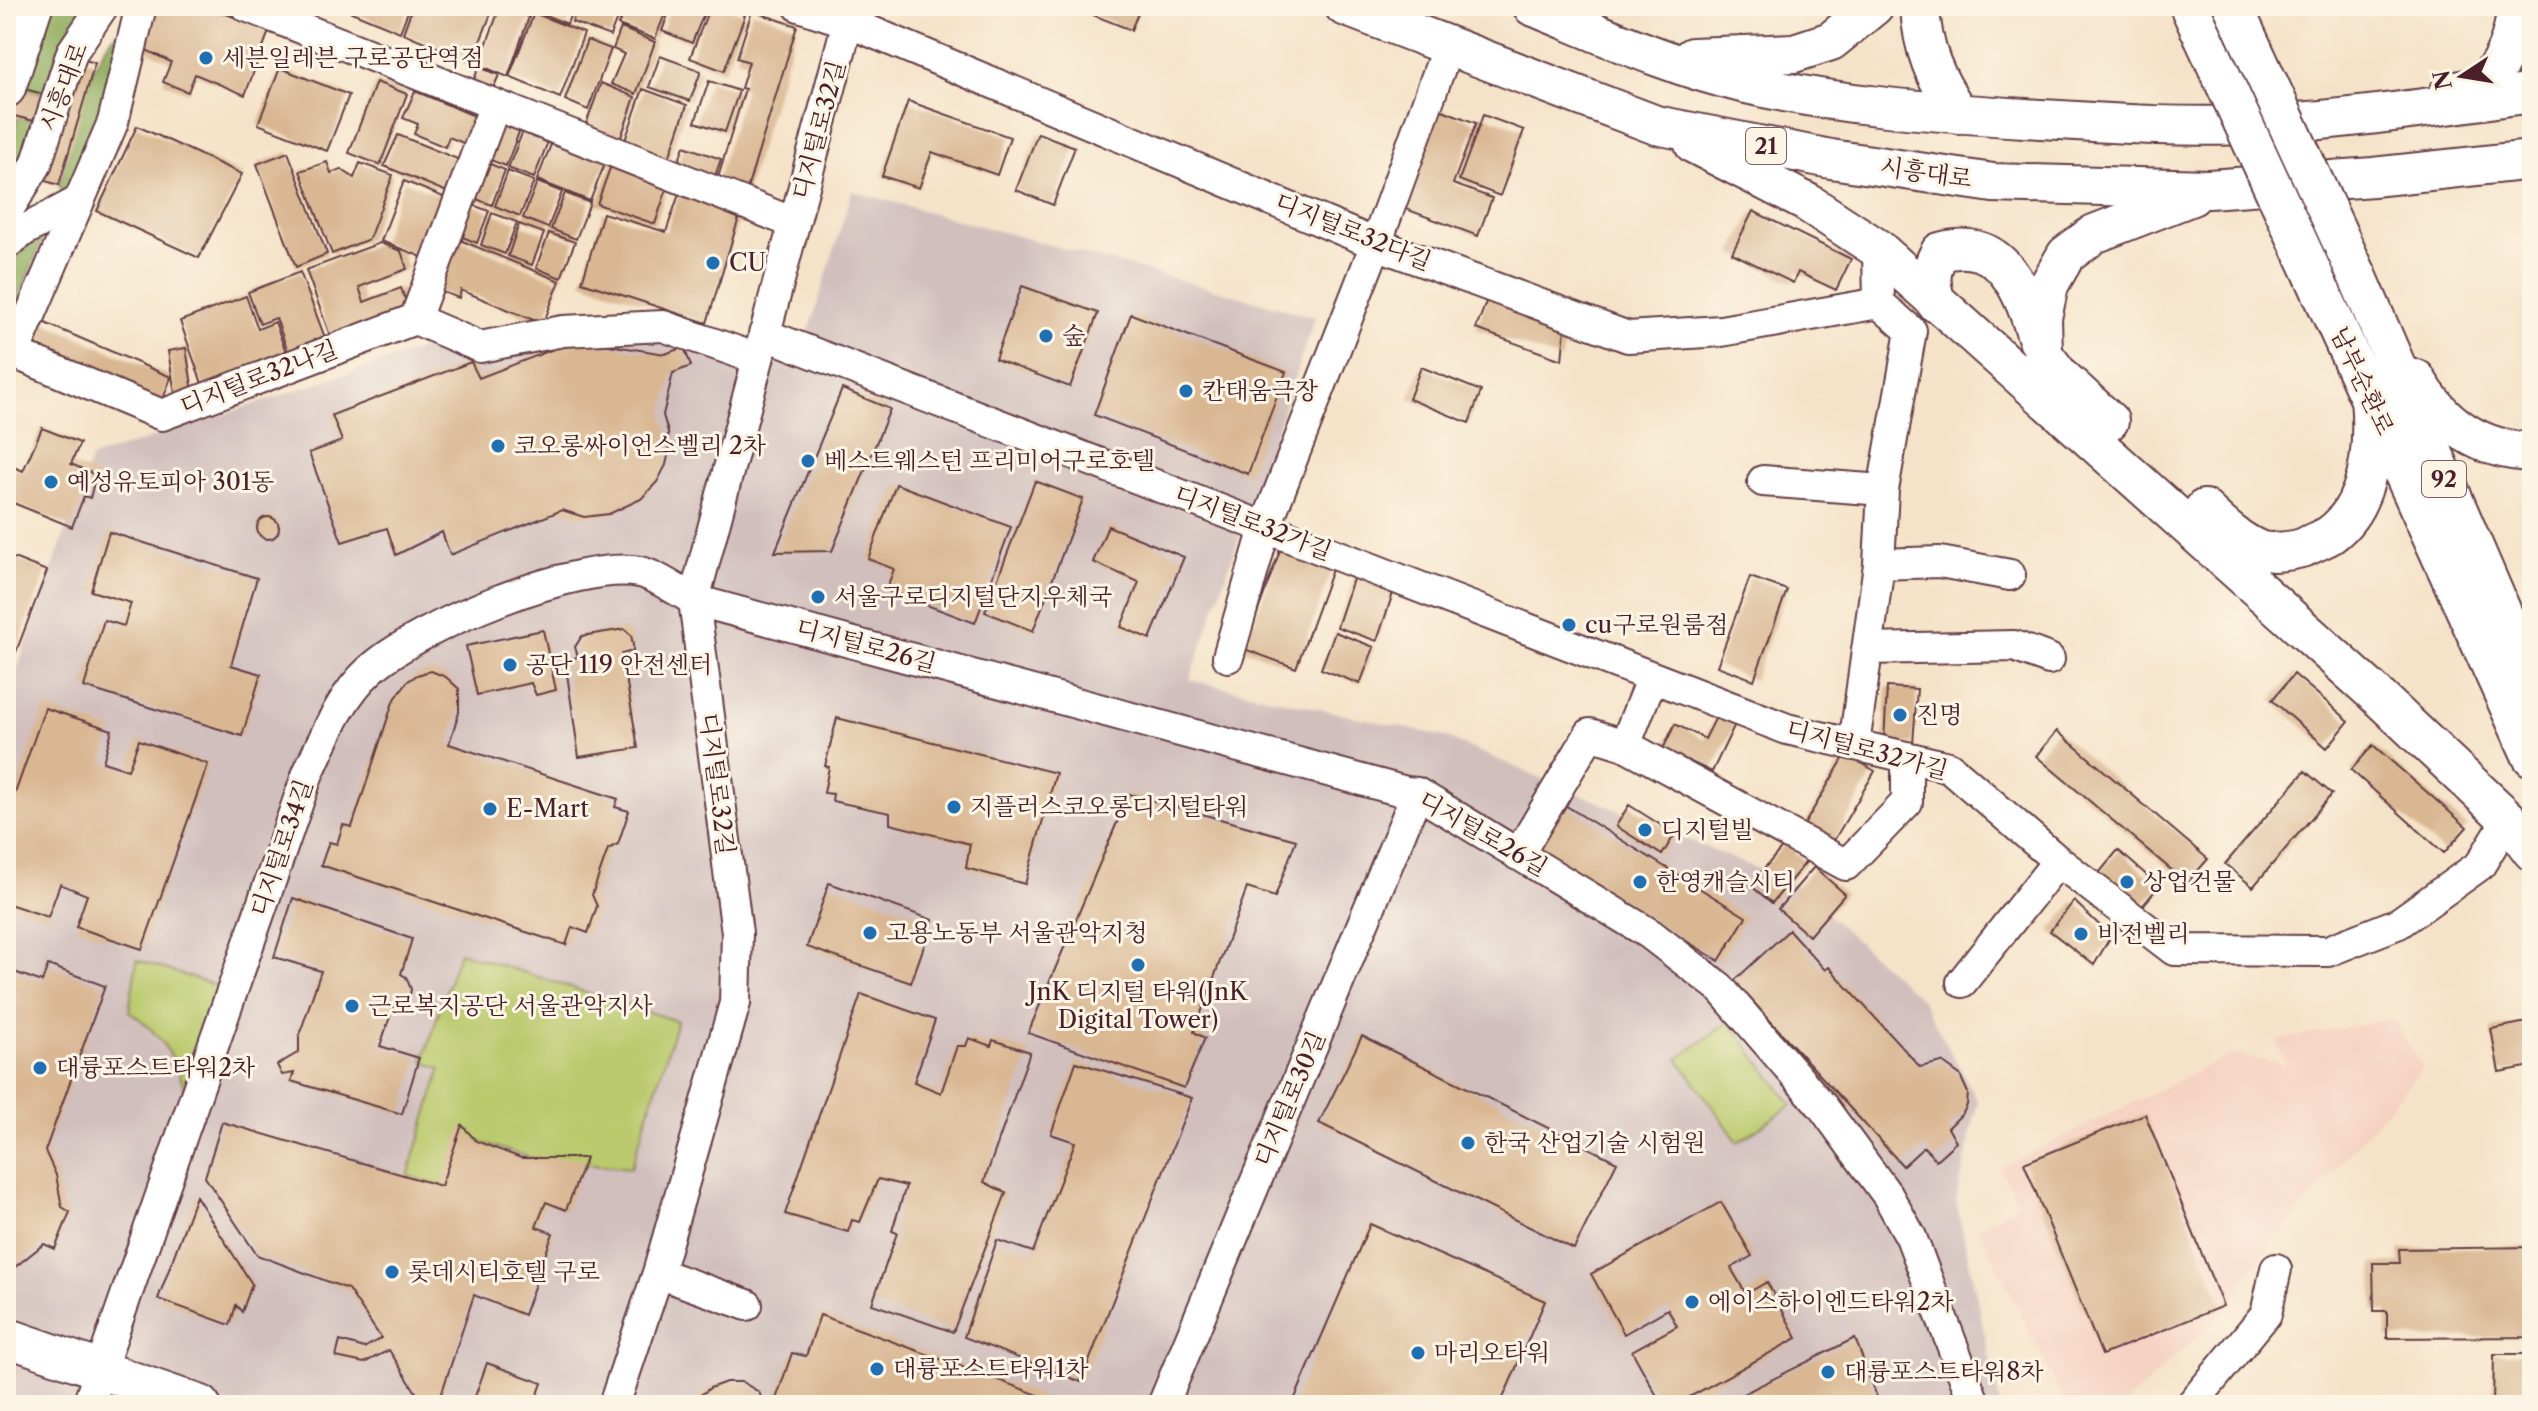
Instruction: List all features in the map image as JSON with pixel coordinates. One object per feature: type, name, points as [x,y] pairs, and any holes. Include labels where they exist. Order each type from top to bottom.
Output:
[{"type":"main road","points":[[6,88],[33,6]]},
{"type":"main road","name":"시흥대로","points":[[1344,6],[1656,125],[1831,159],[1993,183],[2209,189],[2373,177],[2532,160]]},
{"type":"main road","name":"21","points":[[1532,6],[1660,58],[1740,83],[1810,97],[1959,114],[2151,126],[2267,124],[2376,114],[2532,93]]},
{"type":"main road","points":[[1660,58],[1794,53],[1831,41],[1874,6]]},
{"type":"main road","points":[[1920,6],[1925,49],[1936,79],[1959,114]]},
{"type":"main road","name":"남부순환로","points":[[2189,6],[2532,757]]},
{"type":"main road","name":"남부순환로","points":[[2233,6],[2357,275],[2532,682]]},
{"type":"main road","points":[[2376,114],[2484,82],[2504,55],[2515,27],[2517,6]]},
{"type":"main road","points":[[1656,125],[1808,203],[1878,249],[2372,691],[2508,819],[2532,851]]},
{"type":"main road","points":[[2043,354],[2042,318],[2049,285],[2066,255],[2094,234],[2209,189]]},
{"type":"main road","points":[[1936,303],[1930,280],[1932,265],[1940,252],[1961,247],[1983,253],[2008,271],[2025,297],[2043,354],[2060,376],[2230,533],[2261,551],[2300,549],[2330,534],[2351,511],[2367,473],[2372,422],[2370,397]]},
{"type":"main road","points":[[2357,275],[2430,404],[2466,436],[2499,447],[2532,452]]},
{"type":"main road","points":[[6,1337],[94,1388],[201,1405]]},
{"type":"street","name":"시흥대로","points":[[6,213],[36,165],[72,52],[103,6]]},
{"type":"street","name":"디지털로32나길","points":[[141,6],[113,122],[14,353],[162,415],[415,319]]},
{"type":"street","points":[[246,6],[794,223]]},
{"type":"street","points":[[799,6],[850,14]]},
{"type":"street","name":"디지털로32길","points":[[614,1405],[658,1273],[732,1014],[738,973],[737,933],[694,600],[850,14]]},
{"type":"street","name":"디지털로32다길","points":[[850,14],[1376,244],[1628,337],[1721,331],[1879,303]]},
{"type":"street","points":[[1228,657],[1265,528],[1376,244],[1448,46]]},
{"type":"street","points":[[415,319],[495,105]]},
{"type":"street","points":[[6,244],[25,230],[79,201]]},
{"type":"street","points":[[1854,745],[1879,564],[1883,490],[1911,331],[1879,303],[1878,249]]},
{"type":"street","name":"디지털로32가길","points":[[415,319],[480,347],[563,331],[663,326],[761,347],[1265,528],[1787,729],[1949,767],[2058,861],[2174,950],[2328,951],[2399,923],[2480,865],[2508,819]]},
{"type":"street","points":[[1763,481],[1883,490]]},
{"type":"street","points":[[1879,564],[1940,562],[2010,575]]},
{"type":"street","name":"디지털로34길","points":[[94,1388],[308,773],[338,712],[356,685],[388,655],[426,631],[507,597],[590,573],[641,572],[694,600]]},
{"type":"street","name":"디지털로26길","points":[[694,600],[1417,793],[1650,934],[1719,987],[1823,1107],[1888,1196],[1911,1237],[1975,1405]]},
{"type":"street","points":[[1867,649],[2014,646],[2049,659]]},
{"type":"street","points":[[1625,745],[1652,677]]},
{"type":"street","points":[[1518,855],[1590,734],[1625,745],[1846,865],[1907,802],[1907,757]]},
{"type":"street","name":"디지털로30길","points":[[1163,1405],[1417,793]]},
{"type":"street","points":[[1962,982],[2058,861]]},
{"type":"street","points":[[2191,1405],[2266,1314],[2276,1269]]},
{"type":"street","points":[[658,1273],[747,1305]]},
{"type":"shaded area","points":[[852,191],[1315,317],[1190,680],[1442,736],[1795,885],[1922,1000],[1978,1101],[1956,1201],[2000,1405],[6,1405],[6,701],[91,458],[428,347],[563,322],[680,319],[800,361]]},
{"type":"shaded area","points":[[2393,1019],[2423,1068],[2244,1276],[2233,1303],[2124,1405],[2066,1405],[1979,1228],[2018,1204],[2000,1168],[2232,1054],[2286,1064],[2276,1040]]},
{"type":"green space","points":[[46,6],[94,6],[58,97],[26,89]]},
{"type":"green space","points":[[117,34],[122,38],[103,120],[71,189],[63,194],[59,185],[89,81],[107,45]]},
{"type":"green space","points":[[18,117],[48,126],[6,186],[6,156]]},
{"type":"green space","points":[[39,239],[42,241],[6,329],[6,288],[11,266],[26,247]]},
{"type":"green space","points":[[459,952],[677,1021],[631,1168],[532,1158],[476,1141],[441,1186],[408,1176],[441,1069],[423,1061]]},
{"type":"green space","points":[[137,960],[232,991],[191,1109],[170,1054],[153,1031],[129,1011]]},
{"type":"green space","points":[[1729,1022],[1792,1105],[1738,1142],[1678,1059]]},
{"type":"building","points":[[157,6],[206,6],[269,31],[245,95],[195,74],[188,92],[163,82],[171,62],[144,49]]},
{"type":"building","points":[[337,6],[410,6],[400,32]]},
{"type":"building","points":[[413,6],[494,6],[472,62],[403,33]]},
{"type":"building","points":[[514,6],[535,6],[532,13]]},
{"type":"building","points":[[543,6],[574,6],[567,24],[540,13]]},
{"type":"building","points":[[578,6],[622,6],[610,36],[572,22]]},
{"type":"building","points":[[626,6],[653,6],[666,11],[655,39],[618,25]]},
{"type":"building","points":[[671,6],[707,6],[692,43],[662,31]]},
{"type":"building","points":[[710,6],[722,6],[745,15],[724,71],[690,58]]},
{"type":"building","points":[[1085,6],[1141,6],[1131,30],[1083,11]]},
{"type":"building","points":[[500,7],[529,17],[508,77],[479,65]]},
{"type":"building","points":[[752,11],[797,26],[745,196],[715,187],[745,89],[741,88],[749,62],[737,58]]},
{"type":"building","points":[[534,13],[584,33],[560,98],[509,77]]},
{"type":"building","points":[[621,28],[655,42],[636,94],[611,84],[624,54],[613,49]]},
{"type":"building","points":[[587,40],[611,49],[588,110],[565,100]]},
{"type":"building","points":[[660,56],[701,71],[690,101],[649,87]]},
{"type":"building","points":[[75,57],[95,63],[59,185],[39,179],[54,126],[6,114],[6,84],[62,99]]},
{"type":"building","points":[[479,67],[499,75],[492,91],[472,84]]},
{"type":"building","points":[[280,68],[349,95],[327,151],[258,124]]},
{"type":"building","points":[[709,81],[739,91],[725,132],[695,122]]},
{"type":"building","points":[[376,82],[407,94],[380,165],[349,153]]},
{"type":"building","points":[[601,83],[635,97],[619,143],[584,130]]},
{"type":"building","points":[[643,89],[687,105],[668,161],[623,146]]},
{"type":"building","points":[[415,91],[484,120],[473,147],[449,137],[445,147],[414,134],[418,124],[403,118]]},
{"type":"building","points":[[908,101],[1010,137],[997,175],[932,152],[919,188],[882,176]]},
{"type":"building","points":[[1440,109],[1476,123],[1453,184],[1492,198],[1478,236],[1403,208]]},
{"type":"building","points":[[1483,115],[1524,130],[1500,196],[1459,180]]},
{"type":"building","points":[[493,118],[522,124],[506,166],[480,156]]},
{"type":"building","points":[[137,126],[242,174],[199,258],[97,211]]},
{"type":"building","points":[[525,126],[550,136],[534,178],[508,168]]},
{"type":"building","points":[[1038,133],[1075,147],[1053,205],[1016,190]]},
{"type":"building","points":[[398,135],[460,160],[447,192],[384,166]]},
{"type":"building","points":[[554,137],[607,158],[590,201],[537,180]]},
{"type":"building","points":[[684,146],[721,159],[712,185],[675,172]]},
{"type":"building","points":[[288,152],[327,254],[296,267],[257,164]]},
{"type":"building","points":[[480,160],[505,170],[492,205],[466,195]]},
{"type":"building","points":[[613,160],[669,182],[655,224],[597,204]]},
{"type":"building","points":[[327,162],[331,173],[341,169],[354,178],[360,163],[393,175],[369,239],[332,254],[300,171]]},
{"type":"building","points":[[508,171],[534,181],[520,216],[495,206]]},
{"type":"building","points":[[404,181],[446,198],[422,257],[381,241]]},
{"type":"building","points":[[537,182],[562,192],[548,228],[523,218]]},
{"type":"building","points":[[680,191],[741,211],[707,323],[582,282],[603,213],[666,232]]},
{"type":"building","points":[[565,193],[590,203],[576,239],[551,229]]},
{"type":"building","points":[[465,202],[489,211],[477,243],[453,233]]},
{"type":"building","points":[[1753,211],[1851,259],[1836,290],[1798,272],[1793,283],[1732,253]]},
{"type":"building","points":[[492,213],[517,222],[505,254],[481,245]]},
{"type":"building","points":[[519,224],[544,233],[532,265],[508,256]]},
{"type":"building","points":[[549,233],[575,242],[561,278],[536,268]]},
{"type":"building","points":[[450,236],[560,281],[543,324],[461,290],[459,298],[431,288]]},
{"type":"building","points":[[380,243],[401,251],[407,269],[359,287],[364,302],[401,288],[410,313],[332,341],[306,270]]},
{"type":"building","points":[[300,272],[327,343],[290,357],[276,318],[260,324],[248,292]]},
{"type":"building","name":"숲","points":[[1022,286],[1098,313],[1070,387],[995,359]]},
{"type":"building","points":[[1489,294],[1565,329],[1562,360],[1476,329]]},
{"type":"building","points":[[246,296],[258,329],[275,322],[289,361],[205,392],[180,321]]},
{"type":"building","points":[[1131,314],[1286,372],[1248,474],[1094,415]]},
{"type":"building","points":[[38,320],[171,377],[161,405],[26,349]]},
{"type":"building","name":"코오롱싸이언스벨리 2차","points":[[577,340],[665,354],[684,347],[691,366],[673,373],[663,415],[668,432],[666,465],[657,482],[641,499],[609,514],[584,517],[562,510],[450,555],[442,532],[396,555],[387,528],[342,542],[309,453],[342,441],[332,415],[471,362],[479,378]]},
{"type":"building","points":[[186,348],[194,398],[176,400],[168,351]]},
{"type":"building","points":[[6,361],[16,365],[6,389]]},
{"type":"building","points":[[1421,367],[1481,391],[1469,423],[1409,399]]},
{"type":"building","points":[[842,389],[890,409],[832,551],[775,552]]},
{"type":"building","name":"예성유토피아 301동","points":[[42,428],[80,443],[71,464],[96,475],[90,498],[84,496],[72,527],[6,500],[6,488],[14,467],[23,471]]},
{"type":"building","points":[[1035,481],[1083,499],[1033,631],[985,612]]},
{"type":"building","points":[[896,484],[1011,527],[975,623],[886,590],[894,569],[868,559]]},
{"type":"building","points":[[268,517],[279,528],[268,539],[257,528]]},
{"type":"building","points":[[1108,526],[1184,557],[1150,639],[1121,627],[1139,582],[1093,562]]},
{"type":"building","points":[[109,532],[257,578],[231,665],[261,674],[242,736],[84,687],[104,620],[124,626],[131,603],[91,591]]},
{"type":"building","points":[[1282,545],[1334,564],[1296,668],[1244,649]]},
{"type":"building","points":[[6,555],[47,571],[6,678]]},
{"type":"building","points":[[1354,576],[1394,590],[1377,641],[1337,627]]},
{"type":"building","points":[[1750,577],[1787,590],[1754,680],[1717,666]]},
{"type":"building","points":[[624,629],[631,635],[633,645],[633,651],[622,654],[638,748],[579,757],[565,660],[578,657],[575,647],[582,636]]},
{"type":"building","name":"공단 119 안전센터","points":[[543,630],[556,690],[536,695],[531,683],[477,695],[466,646]]},
{"type":"building","points":[[1335,632],[1374,647],[1360,684],[1321,669]]},
{"type":"building","name":"E-Mart","points":[[431,671],[446,677],[459,689],[459,712],[449,744],[618,799],[615,807],[629,811],[618,844],[608,849],[592,895],[597,906],[588,933],[572,927],[566,945],[321,865],[329,842],[337,844],[343,825],[352,827],[393,702],[407,682]]},
{"type":"building","points":[[2294,674],[2349,721],[2327,748],[2272,700]]},
{"type":"building","name":"진명","points":[[1887,687],[1917,689],[1913,744],[1884,742]]},
{"type":"building","points":[[45,708],[112,730],[103,762],[128,770],[139,740],[208,764],[142,949],[76,927],[87,895],[60,884],[48,917],[6,903],[6,819]]},
{"type":"building","points":[[1719,711],[1737,720],[1712,772],[1663,749],[1675,724],[1705,739]]},
{"type":"building","name":"지플러스코오롱디지털타워","points":[[837,718],[1056,773],[1025,884],[966,868],[970,844],[890,824],[890,813],[832,801],[833,794],[824,793],[829,767],[825,766]]},
{"type":"building","points":[[2057,731],[2208,859],[2187,883],[2036,756]]},
{"type":"building","points":[[2373,745],[2467,827],[2444,853],[2351,770]]},
{"type":"building","points":[[1846,754],[1875,771],[1833,842],[1804,825]]},
{"type":"building","points":[[2305,771],[2332,794],[2253,887],[2225,864]]},
{"type":"building","name":"JnK 디지털 타워(JnK Digital Tower)","points":[[1129,794],[1296,840],[1275,897],[1247,888],[1194,1032],[1205,1038],[1184,1088],[1028,1033]]},
{"type":"building","name":"한영캐슬시티","points":[[1555,799],[1746,917],[1719,961],[1533,847]]},
{"type":"building","name":"디지털빌","points":[[1629,805],[1675,834],[1662,855],[1616,826]]},
{"type":"building","points":[[1785,844],[1806,862],[1772,903],[1750,885]]},
{"type":"building","name":"상업건물","points":[[2118,850],[2159,886],[2136,914],[2094,879]]},
{"type":"building","points":[[1814,867],[1845,894],[1809,936],[1778,909]]},
{"type":"building","name":"고용노동부 서울관악지청","points":[[829,883],[933,920],[911,983],[807,947]]},
{"type":"building","name":"근로복지공단 서울관악지사","points":[[293,898],[412,939],[401,974],[406,977],[411,989],[409,1001],[400,1007],[394,1005],[380,1046],[419,1058],[402,1114],[291,1081],[294,1073],[282,1075],[277,1065],[299,1052],[299,1036],[321,971],[274,957]]},
{"type":"building","name":"비전벨리","points":[[2074,901],[2111,936],[2094,965],[2050,931]]},
{"type":"building","points":[[1789,930],[1825,970],[1829,967],[1920,1067],[1942,1062],[1960,1075],[1968,1093],[1967,1105],[1948,1128],[1956,1142],[1936,1160],[1924,1147],[1903,1166],[1734,981]]},
{"type":"building","name":"대륭포스트타워2차","points":[[48,965],[105,986],[45,1151],[56,1175],[62,1207],[70,1212],[55,1249],[44,1244],[15,1267],[6,1267],[6,969],[42,982]]},
{"type":"building","points":[[861,994],[935,1020],[914,1082],[941,1093],[957,1046],[966,1046],[969,1038],[991,1046],[993,1040],[1030,1052],[984,1182],[1006,1193],[953,1332],[872,1304],[897,1233],[892,1231],[906,1186],[878,1179],[860,1222],[852,1220],[848,1232],[785,1214]]},
{"type":"building","points":[[2532,1021],[2532,1066],[2499,1072],[2491,1029]]},
{"type":"building","name":"한국 산업기술 시험원","points":[[1362,1036],[1617,1162],[1574,1249],[1319,1123]]},
{"type":"building","points":[[1076,1062],[1192,1098],[1081,1382],[964,1337],[997,1240],[1033,1252],[1075,1142],[1051,1134]]},
{"type":"building","points":[[2145,1114],[2223,1306],[2102,1355],[2024,1163]]},
{"type":"building","name":"롯데시티호텔 구로","points":[[222,1122],[441,1186],[462,1125],[476,1141],[521,1158],[586,1158],[566,1210],[546,1202],[536,1227],[553,1233],[524,1315],[474,1295],[439,1401],[417,1394],[389,1350],[364,1363],[336,1357],[340,1341],[364,1348],[381,1338],[348,1289],[257,1255],[205,1177]]},
{"type":"building","points":[[196,1196],[252,1284],[242,1312],[236,1305],[230,1325],[158,1299]]},
{"type":"building","name":"에이스하이엔드타워2차","points":[[1721,1202],[1752,1256],[1731,1268],[1746,1294],[1767,1282],[1797,1338],[1675,1405],[1662,1405],[1632,1351],[1677,1326],[1668,1309],[1624,1334],[1591,1274]]},
{"type":"building","name":"마리오타워","points":[[1370,1224],[1545,1301],[1500,1405],[1292,1405]]},
{"type":"building","points":[[2532,1247],[2532,1337],[2387,1338],[2387,1311],[2374,1311],[2373,1263],[2400,1263],[2399,1249]]},
{"type":"building","name":"대륭포스트타워1차","points":[[820,1315],[1044,1397],[1041,1405],[774,1405],[792,1353],[806,1356]]},
{"type":"building","name":"대륭포스트타워8차","points":[[1855,1338],[1880,1405],[1721,1405]]},
{"type":"building","points":[[2494,1354],[2532,1354],[2532,1405],[2493,1405]]},
{"type":"building","points":[[487,1363],[542,1383],[534,1405],[472,1405]]},
{"type":"building","points":[[726,1382],[742,1382],[759,1392],[763,1402],[772,1405],[693,1405],[710,1388]]},
{"type":"place","name":"세븐일레븐 구로공단역점","points":[[206,58]]},
{"type":"place","name":"CU","points":[[713,263]]},
{"type":"place","name":"숲","points":[[1046,336]]},
{"type":"place","name":"칸태움극장","points":[[1186,391]]},
{"type":"place","name":"코오롱싸이언스벨리 2차","points":[[498,446]]},
{"type":"place","name":"베스트웨스턴 프리미어구로호텔","points":[[808,461]]},
{"type":"place","name":"예성유토피아 301동","points":[[51,482]]},
{"type":"place","name":"서울구로디지털단지우체국","points":[[818,597]]},
{"type":"place","name":"cu구로원룸점","points":[[1569,625]]},
{"type":"place","name":"공단 119 안전센터","points":[[510,665]]},
{"type":"place","name":"진명","points":[[1900,715]]},
{"type":"place","name":"지플러스코오롱디지털타워","points":[[954,807]]},
{"type":"place","name":"E-Mart","points":[[490,809]]},
{"type":"place","name":"디지털빌","points":[[1645,830]]},
{"type":"place","name":"한영캐슬시티","points":[[1640,882]]},
{"type":"place","name":"상업건물","points":[[2127,882]]},
{"type":"place","name":"고용노동부 서울관악지청","points":[[870,933]]},
{"type":"place","name":"비전벨리","points":[[2081,934]]},
{"type":"place","name":"JnK 디지털 타워(JnK Digital Tower)","points":[[1138,965]]},
{"type":"place","name":"근로복지공단 서울관악지사","points":[[352,1006]]},
{"type":"place","name":"대륭포스트타워2차","points":[[40,1068]]},
{"type":"place","name":"한국 산업기술 시험원","points":[[1468,1143]]},
{"type":"place","name":"롯데시티호텔 구로","points":[[392,1272]]},
{"type":"place","name":"에이스하이엔드타워2차","points":[[1692,1302]]},
{"type":"place","name":"마리오타워","points":[[1418,1353]]},
{"type":"place","name":"대륭포스트타워1차","points":[[877,1369]]},
{"type":"place","name":"대륭포스트타워8차","points":[[1828,1372]]}]
